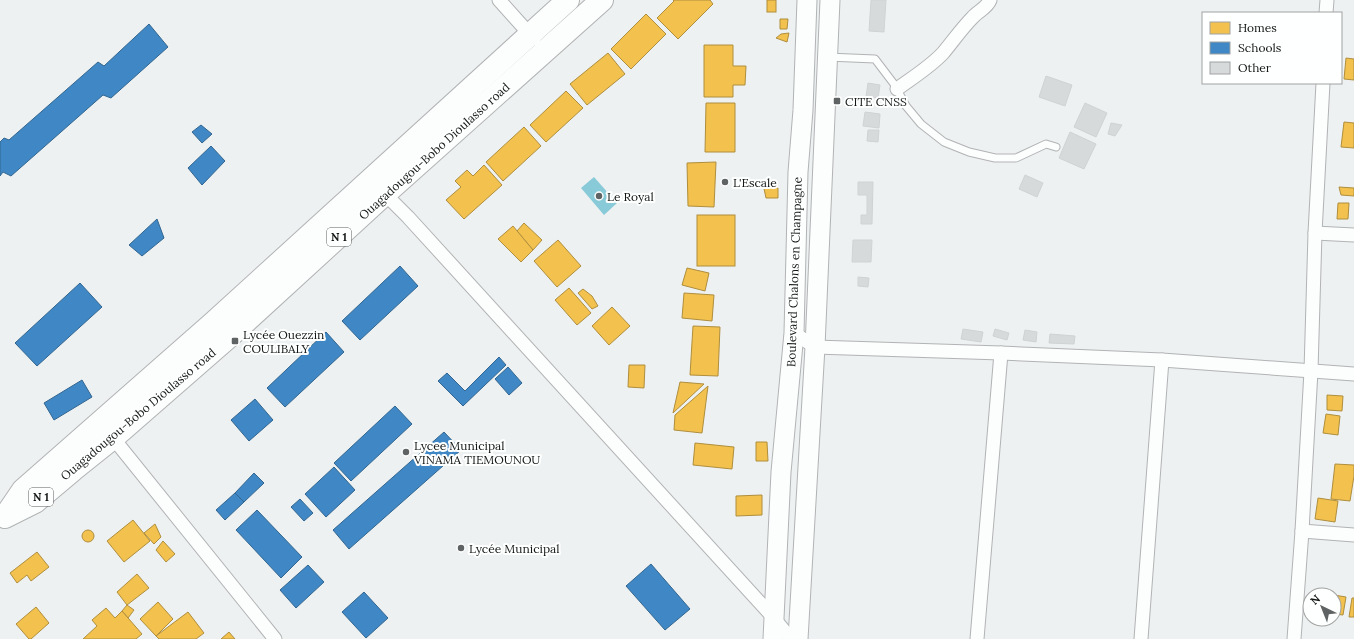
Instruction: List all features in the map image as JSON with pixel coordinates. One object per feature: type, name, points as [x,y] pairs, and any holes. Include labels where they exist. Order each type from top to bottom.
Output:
[{"type":"highway","name":"Ouagadougou-Bobo Dioulasso road","points":[[378,187],[530,35],[568,0]]},
{"type":"highway","name":"Ouagadougou-Bobo Dioulasso road","points":[[2,513],[35,502],[213,323],[545,51],[602,0]]},
{"type":"highway","name":"Ouagadougou-Bobo Dioulasso road","points":[[2,513],[23,490],[106,430]]},
{"type":"main road","name":"Boulevard Chalons en Champagne","points":[[773,639],[781,472],[794,333],[798,172],[803,110],[807,0]]},
{"type":"main road","name":"Boulevard Chalons en Champagne","points":[[798,639],[815,346],[830,0]]},
{"type":"street","points":[[499,0],[545,51]]},
{"type":"street","points":[[897,89],[930,65],[943,53],[961,29],[983,9],[990,0]]},
{"type":"street","points":[[1326,12],[1327,0]]},
{"type":"street","points":[[1294,639],[1311,370],[1315,233],[1323,84]]},
{"type":"street","points":[[378,187],[408,217],[773,617],[791,639]]},
{"type":"street","points":[[1315,233],[1354,235]]},
{"type":"street","points":[[794,333],[815,346],[1001,352],[1162,360],[1354,374]]},
{"type":"street","points":[[977,639],[1001,352]]},
{"type":"street","points":[[1141,639],[1162,360]]},
{"type":"street","points":[[106,430],[275,639]]},
{"type":"street","points":[[1302,531],[1354,534]]},
{"type":"lane","points":[[827,57],[875,59],[897,89],[906,106],[921,124],[944,142],[969,152],[995,158],[1016,158],[1046,144],[1056,147]]},
{"type":"water","name":"Le Royal","points":[[594,177],[617,203],[604,215],[581,188]]},
{"type":"building: Homes","points":[[673,0],[710,0],[713,4],[678,39],[657,18],[674,1]]},
{"type":"building: Homes","points":[[767,0],[776,0],[776,12],[767,12]]},
{"type":"building: Homes","points":[[646,14],[666,34],[631,69],[611,49]]},
{"type":"building: Homes","points":[[780,19],[788,19],[787,29],[780,29]]},
{"type":"building: Homes","points":[[789,33],[787,42],[776,38],[781,34]]},
{"type":"building: Homes","points":[[704,45],[733,45],[733,66],[746,66],[745,85],[733,85],[733,97],[704,97]]},
{"type":"building: Homes","points":[[608,53],[625,74],[587,105],[570,84]]},
{"type":"building: Homes","points":[[1346,58],[1354,59],[1354,80],[1344,79]]},
{"type":"building: Homes","points":[[566,91],[583,108],[546,142],[530,125]]},
{"type":"building: Homes","points":[[706,103],[735,103],[735,152],[705,152]]},
{"type":"building: Homes","points":[[1344,122],[1354,123],[1354,148],[1341,147]]},
{"type":"building: Homes","points":[[524,127],[541,146],[503,181],[486,162]]},
{"type":"building: Homes","points":[[716,162],[714,207],[688,206],[687,163]]},
{"type":"building: Homes","points":[[484,165],[502,185],[464,219],[446,200],[461,187],[455,181],[467,170],[473,176]]},
{"type":"building: Homes","points":[[763,184],[778,188],[778,198],[766,198]]},
{"type":"building: Homes","points":[[1339,187],[1354,188],[1354,196],[1341,195]]},
{"type":"building: Homes","points":[[1338,203],[1349,203],[1348,219],[1337,219]]},
{"type":"building: Homes","points":[[697,215],[735,215],[735,266],[697,266]]},
{"type":"building: Homes","points":[[524,223],[542,240],[533,250],[517,231]]},
{"type":"building: Homes","points":[[513,226],[533,250],[521,262],[498,239]]},
{"type":"building: Homes","points":[[558,240],[581,266],[557,287],[534,261]]},
{"type":"building: Homes","points":[[687,268],[709,273],[705,291],[682,285]]},
{"type":"building: Homes","points":[[569,288],[591,313],[577,325],[555,300]]},
{"type":"building: Homes","points":[[583,289],[592,296],[598,306],[592,309],[578,293]]},
{"type":"building: Homes","points":[[684,293],[714,295],[712,321],[682,318]]},
{"type":"building: Homes","points":[[612,307],[630,326],[609,345],[592,326]]},
{"type":"building: Homes","points":[[693,326],[720,327],[718,376],[690,375]]},
{"type":"building: Homes","points":[[629,365],[645,365],[644,388],[628,387]]},
{"type":"building: Homes","points":[[680,382],[704,384],[673,413]]},
{"type":"building: Homes","points":[[708,386],[702,433],[674,430],[675,415]]},
{"type":"building: Homes","points":[[1327,395],[1343,396],[1342,411],[1327,410]]},
{"type":"building: Homes","points":[[1326,414],[1340,416],[1338,435],[1323,433]]},
{"type":"building: Homes","points":[[756,442],[767,442],[768,461],[756,461]]},
{"type":"building: Homes","points":[[695,443],[734,447],[732,469],[693,465]]},
{"type":"building: Homes","points":[[1335,464],[1354,465],[1354,476],[1350,501],[1331,499]]},
{"type":"building: Homes","points":[[762,495],[762,515],[736,516],[736,496]]},
{"type":"building: Homes","points":[[1318,498],[1338,501],[1335,522],[1315,519]]},
{"type":"building: Homes","points":[[133,520],[150,541],[124,562],[107,541]]},
{"type":"building: Homes","points":[[155,524],[161,537],[154,544],[144,533]]},
{"type":"building: Homes","points":[[88,530],[92,532],[94,536],[92,540],[88,542],[84,540],[82,536],[84,532]]},
{"type":"building: Homes","points":[[163,541],[175,554],[166,562],[156,550]]},
{"type":"building: Homes","points":[[37,552],[49,567],[31,581],[27,575],[17,583],[10,573]]},
{"type":"building: Homes","points":[[137,574],[149,588],[127,605],[117,592]]},
{"type":"building: Homes","points":[[1342,596],[1346,597],[1342,615]]},
{"type":"building: Homes","points":[[1352,598],[1354,598],[1354,617],[1349,617]]},
{"type":"building: Homes","points":[[158,602],[173,619],[156,636],[140,619]]},
{"type":"building: Homes","points":[[127,605],[134,610],[128,618],[122,611]]},
{"type":"building: Homes","points":[[36,607],[49,623],[31,639],[29,639],[16,624]]},
{"type":"building: Homes","points":[[106,608],[115,618],[122,611],[142,634],[136,639],[83,639],[97,626],[92,620]]},
{"type":"building: Homes","points":[[188,612],[204,633],[196,639],[159,639],[156,636]]},
{"type":"building: Homes","points":[[229,632],[235,639],[221,639]]},
{"type":"building: Schools","points":[[149,24],[168,47],[111,98],[103,95],[11,176],[3,172],[0,176],[0,142],[4,138],[9,140],[98,62],[104,66]]},
{"type":"building: Schools","points":[[201,125],[212,134],[202,143],[192,132]]},
{"type":"building: Schools","points":[[211,146],[225,161],[202,185],[188,168]]},
{"type":"building: Schools","points":[[157,219],[164,238],[142,256],[129,245]]},
{"type":"building: Schools","points":[[400,266],[418,286],[360,340],[342,321]]},
{"type":"building: Schools","points":[[80,283],[102,307],[37,366],[15,343]]},
{"type":"building: Schools","points":[[326,332],[344,352],[285,407],[267,388]]},
{"type":"building: Schools","points":[[499,357],[506,365],[463,406],[438,381],[447,373],[465,391]]},
{"type":"building: Schools","points":[[508,367],[522,383],[509,395],[495,379]]},
{"type":"building: Schools","points":[[82,380],[92,397],[54,420],[44,403]]},
{"type":"building: Schools","points":[[255,399],[273,420],[249,441],[231,420]]},
{"type":"building: Schools","points":[[395,406],[412,424],[351,481],[334,463]]},
{"type":"building: Schools","points":[[444,432],[461,450],[349,549],[333,530]]},
{"type":"building: Schools","points":[[334,467],[355,490],[326,517],[305,494]]},
{"type":"building: Schools","points":[[254,473],[264,483],[244,502],[235,493]]},
{"type":"building: Schools","points":[[235,493],[244,502],[225,520],[216,510]]},
{"type":"building: Schools","points":[[300,499],[313,513],[304,521],[291,507]]},
{"type":"building: Schools","points":[[257,510],[302,557],[281,578],[236,530]]},
{"type":"building: Schools","points":[[651,564],[690,609],[665,630],[626,586]]},
{"type":"building: Schools","points":[[308,565],[324,582],[296,608],[280,590]]},
{"type":"building: Schools","points":[[364,592],[388,618],[366,638],[342,612]]},
{"type":"building: Other","points":[[871,0],[886,0],[884,32],[869,31]]},
{"type":"building: Other","points":[[1046,76],[1072,85],[1065,106],[1039,97]]},
{"type":"building: Other","points":[[868,83],[880,85],[878,98],[866,97]]},
{"type":"building: Other","points":[[1085,103],[1107,113],[1096,137],[1074,127]]},
{"type":"building: Other","points":[[865,112],[880,114],[879,128],[863,126]]},
{"type":"building: Other","points":[[1111,123],[1122,125],[1115,136],[1108,134]]},
{"type":"building: Other","points":[[868,130],[879,130],[878,142],[867,141]]},
{"type":"building: Other","points":[[1070,132],[1096,144],[1084,169],[1059,158]]},
{"type":"building: Other","points":[[1025,175],[1043,183],[1037,197],[1019,189]]},
{"type":"building: Other","points":[[858,182],[873,182],[872,224],[861,224],[861,215],[867,215],[867,195],[858,195]]},
{"type":"building: Other","points":[[853,240],[872,240],[871,262],[852,262]]},
{"type":"building: Other","points":[[858,277],[869,278],[868,287],[858,286]]},
{"type":"building: Other","points":[[963,329],[983,332],[981,342],[961,339]]},
{"type":"building: Other","points":[[995,329],[1009,333],[1007,340],[993,336]]},
{"type":"building: Other","points":[[1025,330],[1037,332],[1036,342],[1023,340]]},
{"type":"building: Other","points":[[1050,334],[1075,336],[1074,344],[1049,343]]},
{"type":"place","name":"CITE CNSS","points":[[837,101]]},
{"type":"place","name":"L'Escale","points":[[725,182]]},
{"type":"place","name":"Le Royal","points":[[599,196]]},
{"type":"place","name":"Lycée Ouezzin COULIBALY","points":[[235,341]]},
{"type":"place","name":"Lycee Municipal VINAMA TIEMOUNOU","points":[[406,452]]},
{"type":"place","name":"Lycée Municipal","points":[[461,548]]}]
